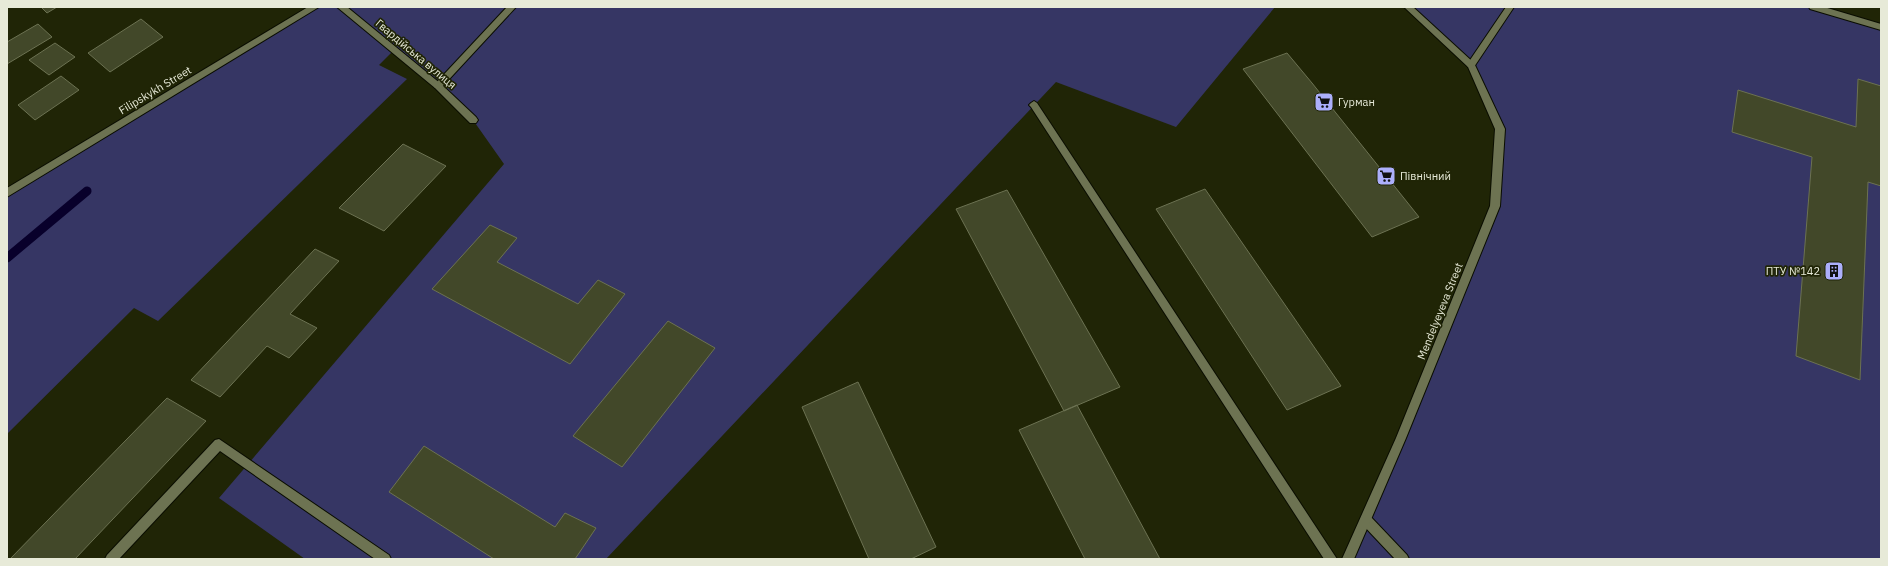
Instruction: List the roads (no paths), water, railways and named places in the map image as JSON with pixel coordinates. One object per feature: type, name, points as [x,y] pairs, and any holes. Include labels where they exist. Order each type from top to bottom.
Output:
[{"type":"street","name":"Filipskykh Street","points":[[7,193],[315,7]]},
{"type":"street","name":"Гвардійська вулиця","points":[[341,7],[438,86],[473,120]]},
{"type":"street","points":[[438,86],[512,7]]},
{"type":"street","points":[[1408,7],[1471,65],[1510,7]]},
{"type":"street","points":[[1813,7],[1881,27]]},
{"type":"street","name":"Mendelyeyeva Street","points":[[1348,559],[1401,438],[1495,206],[1500,129],[1471,65]]},
{"type":"street","points":[[1034,105],[1330,559]]},
{"type":"street","points":[[112,559],[219,444],[385,559]]},
{"type":"street","points":[[1366,520],[1403,559]]},
{"type":"waterway","points":[[7,258],[87,191]]},
{"type":"place","name":"Гурман","points":[[1324,102]]},
{"type":"place","name":"Північний","points":[[1386,176]]},
{"type":"place","name":"ПТУ №142","points":[[1834,271]]}]
